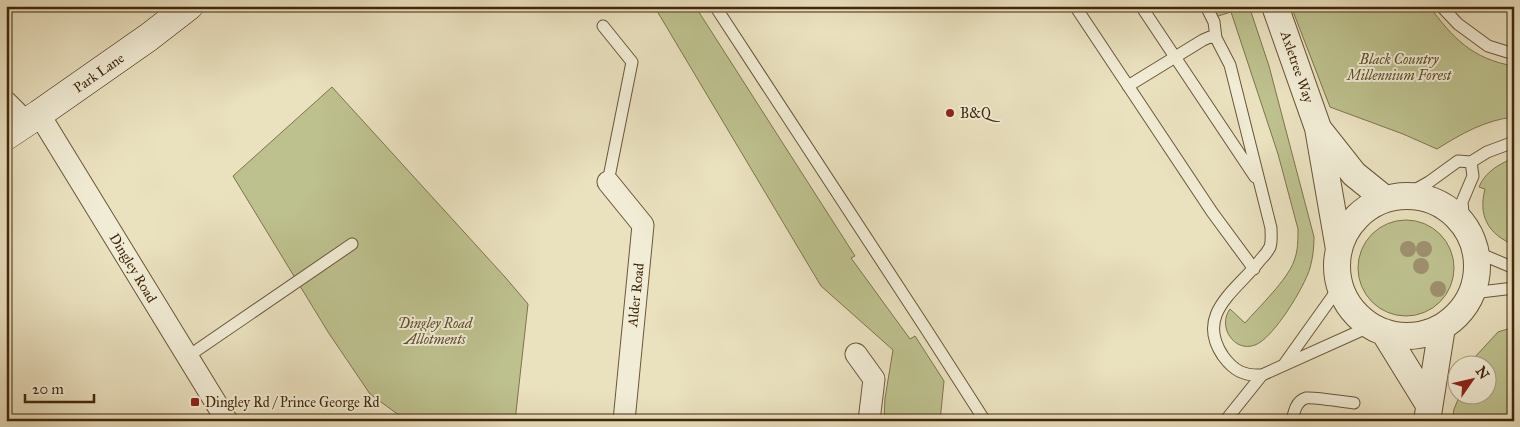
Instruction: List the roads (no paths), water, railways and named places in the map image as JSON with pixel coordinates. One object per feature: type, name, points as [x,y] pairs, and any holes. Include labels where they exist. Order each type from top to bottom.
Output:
[{"type":"main road","name":"Park Lane","points":[[24,124],[149,37],[189,6]]},
{"type":"street","name":"Axletree Way","points":[[1275,6],[1318,128],[1339,249]]},
{"type":"street","name":"Dingley Road","points":[[6,102],[24,124],[187,357],[227,421]]},
{"type":"street","name":"Axletree Way","points":[[1318,128],[1354,174],[1394,198]]},
{"type":"street","name":"Alder Road","points":[[608,182],[643,225],[624,421]]},
{"type":"street","points":[[1415,196],[1433,201],[1450,210],[1464,224],[1476,252],[1477,273],[1472,293],[1465,307],[1442,327],[1424,334],[1404,336],[1378,329],[1358,316],[1347,302],[1340,286],[1337,268],[1339,249],[1348,228],[1364,210],[1394,198],[1415,196]]},
{"type":"street","points":[[1428,413],[1442,327]]},
{"type":"street","points":[[1378,329],[1428,413]]},
{"type":"street","points":[[856,354],[874,379],[869,421]]},
{"type":"lane","points":[[715,6],[985,421]]},
{"type":"lane","points":[[1075,6],[1218,220],[1254,269]]},
{"type":"lane","points":[[1141,6],[1260,184]]},
{"type":"lane","points":[[1206,6],[1214,22],[1216,38],[1230,65],[1271,228],[1272,240],[1269,248],[1254,269],[1222,303],[1216,313],[1214,337],[1220,351],[1234,369],[1251,375],[1262,375]]},
{"type":"lane","points":[[1441,6],[1458,24],[1475,37],[1492,48],[1514,54]]},
{"type":"lane","points":[[603,26],[632,62],[608,182]]},
{"type":"lane","points":[[1128,86],[1204,40],[1210,37],[1216,38]]},
{"type":"lane","points":[[1394,198],[1429,182],[1458,161],[1471,162],[1487,152],[1514,142]]},
{"type":"lane","points":[[1464,224],[1462,202],[1473,176],[1471,162]]},
{"type":"lane","points":[[187,357],[352,244]]},
{"type":"lane","points":[[1476,252],[1514,268]]},
{"type":"lane","points":[[1284,364],[1340,286]]},
{"type":"lane","points":[[1472,293],[1514,288]]},
{"type":"lane","points":[[1225,421],[1262,375],[1284,364],[1378,329]]},
{"type":"lane","points":[[1292,421],[1298,404],[1307,398],[1354,403]]},
{"type":"place","name":"B&Q","points":[[950,113]]},
{"type":"place","name":"Dingley Rd / Prince George Rd","points":[[195,402]]},
{"type":"park label","name":"Black Country Millennium Forest","points":[[1399,68]]},
{"type":"park label","name":"Dingley Road Allotments","points":[[435,332]]}]
